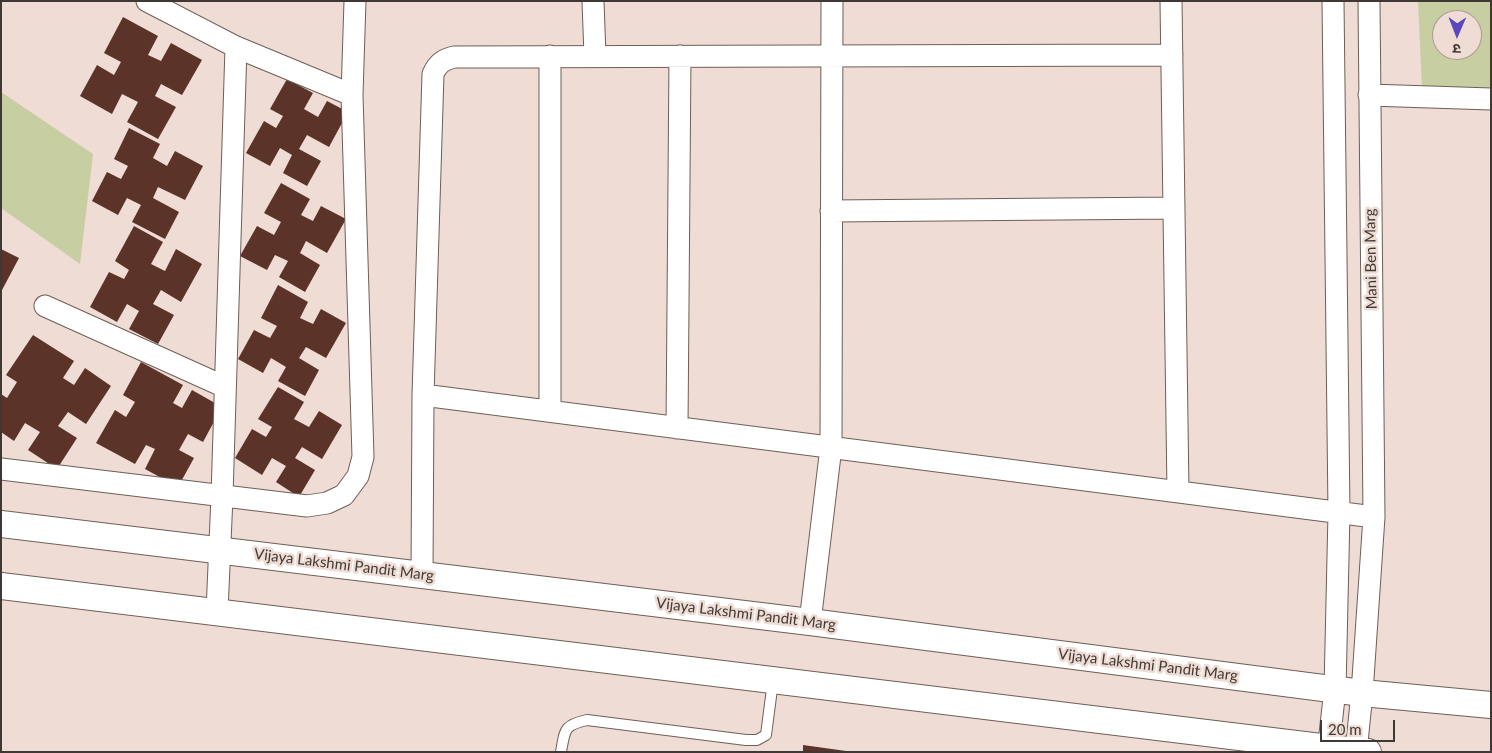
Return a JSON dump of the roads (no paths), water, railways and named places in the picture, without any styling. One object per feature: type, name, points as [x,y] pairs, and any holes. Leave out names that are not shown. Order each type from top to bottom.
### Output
[{"type":"street","points":[[147,1],[236,47],[352,95]]},
{"type":"street","points":[[1,469],[307,506],[327,503],[344,495],[358,476],[363,457],[352,95],[355,1]]},
{"type":"street","points":[[593,1],[594,56]]},
{"type":"street","points":[[810,622],[831,447],[832,1]]},
{"type":"street","points":[[1171,1],[1178,492]]},
{"type":"street","points":[[1328,750],[1335,689],[1339,513],[1333,1]]},
{"type":"street","name":"Mani Ben Marg","points":[[1360,751],[1374,517],[1369,1]]},
{"type":"street","points":[[217,612],[236,47]]},
{"type":"street","points":[[422,575],[423,395],[433,74],[436,65],[442,60],[454,56],[1172,55]]},
{"type":"street","points":[[550,56],[550,411]]},
{"type":"street","points":[[678,428],[680,56]]},
{"type":"street","points":[[1369,95],[1491,99]]},
{"type":"street","points":[[831,211],[1174,208]]},
{"type":"street","points":[[45,306],[226,387]]},
{"type":"street","points":[[423,395],[1374,517]]},
{"type":"street","name":"Vijaya Lakshmi Pandit Marg","points":[[1,524],[810,622],[1362,693],[1491,705]]},
{"type":"street","points":[[1,586],[1328,750],[1360,751]]},
{"type":"lane","points":[[561,752],[564,732],[572,723],[587,720],[757,740],[766,735],[773,680]]}]
